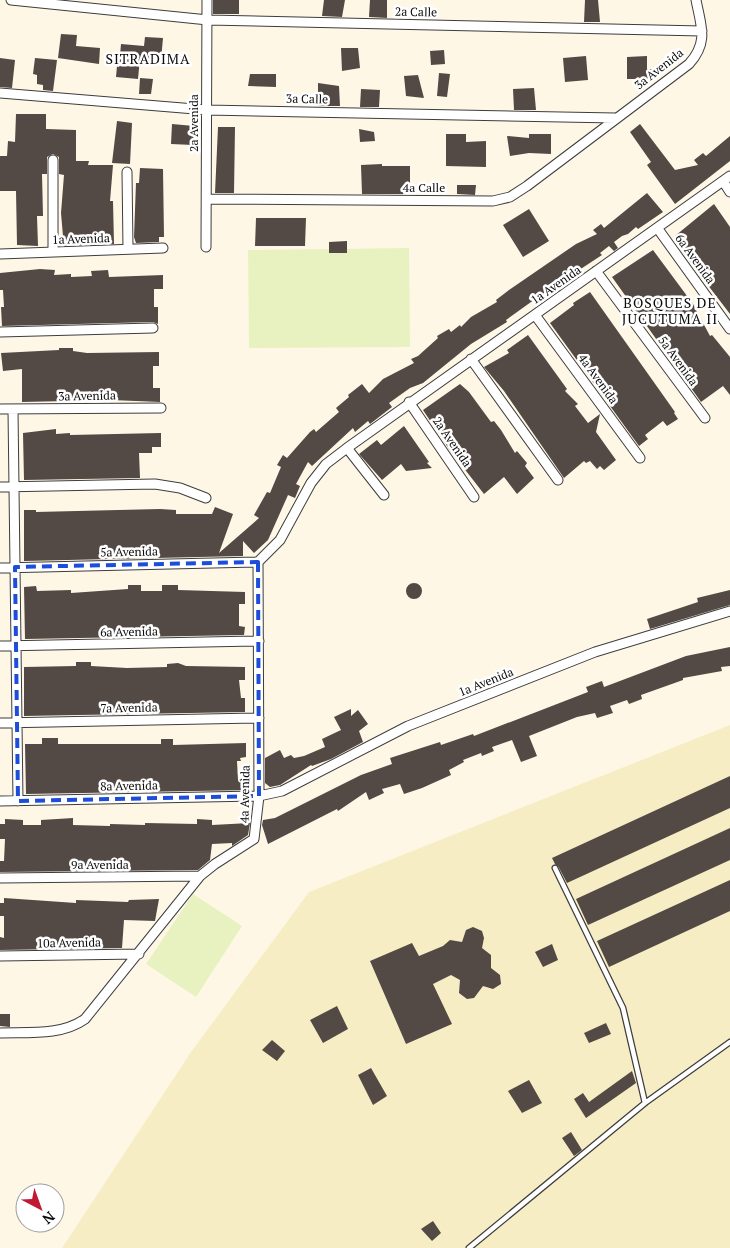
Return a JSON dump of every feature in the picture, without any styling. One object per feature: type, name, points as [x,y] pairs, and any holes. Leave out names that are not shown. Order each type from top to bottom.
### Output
[{"type":"street","name":"2a Calle","points":[[11,0],[208,20],[702,31]]},
{"type":"street","name":"2a Avenida","points":[[206,247],[207,0]]},
{"type":"street","name":"3a Avenida","points":[[615,118],[689,64],[701,48],[702,31],[696,0]]},
{"type":"street","name":"3a Calle","points":[[0,93],[207,110],[615,118]]},
{"type":"street","name":"4a Calle","points":[[207,199],[493,201],[510,197],[527,186],[615,118]]},
{"type":"street","points":[[53,160],[53,252]]},
{"type":"street","points":[[128,172],[128,249]]},
{"type":"street","points":[[726,178],[730,192]]},
{"type":"street","name":"1a Avenida","points":[[258,562],[280,540],[310,483],[326,464],[409,402],[658,229],[726,178]]},
{"type":"street","name":"6a Avenida","points":[[658,229],[730,329]]},
{"type":"street","name":"1a Avenida","points":[[0,254],[163,248]]},
{"type":"street","name":"5a Avenida","points":[[596,271],[705,418]]},
{"type":"street","name":"4a Avenida","points":[[535,315],[640,458]]},
{"type":"street","points":[[0,332],[153,328]]},
{"type":"street","points":[[471,359],[558,480]]},
{"type":"street","name":"2a Avenida","points":[[409,402],[474,497]]},
{"type":"street","name":"3a Avenida","points":[[0,409],[161,408]]},
{"type":"street","points":[[13,410],[18,801]]},
{"type":"street","points":[[347,448],[384,495]]},
{"type":"street","points":[[0,487],[155,484],[180,488],[206,498]]},
{"type":"street","name":"5a Avenida","points":[[0,568],[258,562]]},
{"type":"street","name":"4a Avenida","points":[[0,1033],[60,1030],[74,1027],[85,1019],[200,876],[254,839],[258,796],[258,562]]},
{"type":"street","name":"1a Avenida","points":[[258,796],[282,791],[408,726],[586,656],[730,611]]},
{"type":"street","name":"6a Avenida","points":[[0,646],[258,642]]},
{"type":"street","name":"7a Avenida","points":[[0,723],[259,718]]},
{"type":"street","name":"8a Avenida","points":[[0,801],[258,796]]},
{"type":"street","name":"9a Avenida","points":[[0,878],[200,876]]},
{"type":"street","name":"10a Avenida","points":[[0,956],[139,954]]},
{"type":"lane","points":[[556,868],[623,1008],[645,1103]]},
{"type":"lane","points":[[469,1248],[645,1103],[730,1042]]},
{"type":"highlighted area","points":[[258,562],[259,796],[18,801],[15,567]]},
{"type":"shaded area","points":[[730,725],[730,1248],[62,1248],[191,1052],[309,892]]},
{"type":"green space","points":[[409,248],[410,347],[249,348],[248,250]]},
{"type":"green space","points":[[193,894],[242,926],[196,997],[146,964]]},
{"type":"building","points":[[213,0],[239,0],[239,14],[213,14]]},
{"type":"building","points":[[324,0],[345,0],[342,17],[322,16]]},
{"type":"building","points":[[370,0],[387,0],[387,18],[369,17]]},
{"type":"building","points":[[585,0],[598,0],[600,22],[584,22]]},
{"type":"building","points":[[61,34],[77,35],[76,46],[100,48],[99,64],[58,58]]},
{"type":"building","points":[[145,37],[163,38],[161,60],[140,58],[138,79],[116,77],[121,44],[144,46]]},
{"type":"building","points":[[341,48],[358,48],[360,68],[342,71]]},
{"type":"building","points":[[444,50],[445,64],[431,65],[430,51]]},
{"type":"building","points":[[586,56],[588,80],[565,82],[563,58]]},
{"type":"building","points":[[647,56],[647,69],[655,69],[655,79],[627,79],[627,57]]},
{"type":"building","points":[[0,58],[15,60],[12,88],[0,87]]},
{"type":"building","points":[[35,58],[57,60],[53,91],[43,90],[43,85],[37,84],[37,75],[33,74]]},
{"type":"building","points":[[439,73],[450,74],[447,97],[437,96]]},
{"type":"building","points":[[250,74],[276,74],[276,87],[248,86]]},
{"type":"building","points":[[418,75],[424,98],[406,96],[404,76]]},
{"type":"building","points":[[140,78],[153,79],[151,94],[139,94]]},
{"type":"building","points":[[318,83],[339,86],[340,106],[318,106]]},
{"type":"building","points":[[534,88],[536,110],[514,110],[513,89]]},
{"type":"building","points":[[361,89],[380,90],[379,107],[360,107]]},
{"type":"building","points":[[16,114],[46,114],[46,129],[76,130],[76,161],[89,161],[88,165],[113,165],[110,201],[113,201],[114,244],[59,246],[59,236],[63,236],[61,213],[64,175],[59,174],[59,157],[53,154],[47,157],[47,174],[42,174],[43,216],[37,216],[38,246],[17,245],[16,191],[0,191],[0,156],[7,156],[8,141],[15,142]]},
{"type":"building","points":[[117,121],[132,123],[130,164],[112,163]]},
{"type":"building","points":[[172,124],[194,126],[193,145],[171,144]]},
{"type":"building","points":[[640,124],[675,170],[698,165],[694,160],[703,153],[706,156],[730,136],[730,161],[675,204],[647,165],[651,162],[630,132]]},
{"type":"building","points":[[218,127],[235,127],[234,193],[215,193]]},
{"type":"building","points":[[359,129],[374,132],[375,141],[360,142]]},
{"type":"building","points":[[446,134],[466,134],[466,142],[486,141],[486,167],[446,166]]},
{"type":"building","points":[[529,134],[551,134],[551,154],[529,153],[510,156],[507,136],[529,138]]},
{"type":"building","points":[[382,164],[382,166],[410,166],[410,185],[405,185],[405,194],[362,194],[361,165]]},
{"type":"building","points":[[140,168],[163,169],[164,237],[159,237],[159,242],[136,243],[134,237],[136,183],[139,183]]},
{"type":"building","points":[[457,185],[476,185],[475,195],[457,194]]},
{"type":"building","points":[[647,193],[663,212],[614,242],[618,248],[614,251],[609,246],[600,253],[602,255],[538,297],[506,320],[507,322],[471,344],[423,383],[410,388],[389,403],[392,407],[370,424],[368,421],[355,432],[353,428],[312,466],[308,462],[296,484],[300,486],[295,498],[288,495],[268,540],[254,553],[243,541],[243,556],[24,561],[24,510],[36,510],[36,512],[160,509],[176,510],[176,514],[212,514],[215,507],[233,514],[219,553],[259,518],[254,515],[267,492],[270,493],[281,467],[277,465],[283,455],[287,458],[310,432],[314,429],[316,432],[339,412],[336,408],[349,397],[348,395],[362,384],[369,393],[383,379],[414,363],[411,359],[418,356],[438,338],[437,336],[449,329],[451,332],[460,325],[461,327],[471,317],[497,302],[496,300],[509,290],[576,244],[597,234],[593,230],[601,224],[604,228]]},
{"type":"building","points":[[714,204],[730,227],[730,314],[681,250],[683,249],[675,236]]},
{"type":"building","points":[[529,209],[549,241],[523,257],[503,225]]},
{"type":"building","points":[[256,218],[306,218],[305,246],[255,246]]},
{"type":"building","points":[[347,241],[347,253],[329,253],[329,242]]},
{"type":"building","points":[[653,250],[693,304],[710,336],[712,335],[730,357],[730,395],[723,386],[701,402],[612,277]]},
{"type":"building","points":[[40,269],[55,270],[54,275],[71,274],[71,277],[92,276],[91,271],[108,270],[109,277],[163,275],[163,289],[154,289],[154,307],[158,307],[158,324],[153,322],[2,326],[1,307],[4,307],[3,290],[0,290],[0,273]]},
{"type":"building","points":[[590,292],[675,412],[678,419],[667,426],[663,421],[645,435],[648,439],[639,446],[550,323],[574,305],[573,303]]},
{"type":"building","points":[[528,335],[567,389],[565,391],[578,404],[575,406],[588,423],[600,414],[596,432],[616,460],[604,470],[600,466],[597,469],[590,461],[586,463],[584,461],[564,478],[504,391],[484,367],[509,353],[507,350]]},
{"type":"building","points":[[59,348],[73,348],[73,351],[87,353],[159,352],[159,366],[153,366],[153,388],[160,388],[160,402],[111,400],[22,402],[22,369],[3,371],[1,353],[59,350]]},
{"type":"building","points":[[460,384],[469,392],[491,422],[494,421],[515,453],[517,451],[527,463],[525,466],[534,478],[517,494],[504,477],[484,494],[449,449],[423,410]]},
{"type":"building","points":[[404,426],[432,468],[406,471],[401,464],[382,480],[359,454],[377,440],[381,445]]},
{"type":"building","points":[[56,429],[56,434],[70,433],[70,435],[161,433],[161,447],[152,447],[152,453],[139,453],[140,478],[24,480],[23,433]]},
{"type":"building","points":[[414,583],[420,585],[422,591],[420,597],[414,599],[408,597],[406,591],[408,585]]},
{"type":"building","points":[[128,585],[141,585],[141,591],[162,591],[162,585],[178,585],[178,590],[245,592],[245,604],[239,604],[239,626],[245,627],[244,635],[25,639],[24,587],[36,586],[37,591],[71,590],[71,593],[128,589]]},
{"type":"building","points":[[730,590],[730,605],[650,629],[647,619],[698,602],[697,598]]},
{"type":"building","points":[[730,647],[730,666],[721,667],[722,671],[683,678],[683,680],[641,695],[642,699],[629,704],[627,700],[610,706],[613,713],[597,718],[595,713],[577,717],[529,736],[537,756],[521,762],[512,740],[492,747],[494,751],[482,756],[481,753],[463,760],[464,762],[449,770],[451,775],[422,788],[404,794],[400,784],[382,789],[384,793],[369,800],[366,792],[338,811],[337,809],[268,844],[262,825],[263,820],[275,818],[361,775],[392,764],[390,758],[440,742],[441,745],[473,734],[474,736],[588,692],[586,687],[602,681],[604,687],[686,656]]},
{"type":"building","points":[[76,662],[91,662],[91,666],[127,668],[167,667],[167,664],[178,663],[186,666],[245,667],[245,680],[239,680],[241,698],[245,698],[245,712],[24,716],[24,667],[76,666]]},
{"type":"building","points":[[351,709],[351,716],[358,710],[368,724],[359,731],[363,742],[331,759],[311,765],[280,785],[270,787],[265,783],[265,758],[280,750],[284,758],[291,755],[294,758],[325,747],[322,739],[341,730],[334,717]]},
{"type":"building","points":[[42,738],[58,738],[58,744],[161,744],[161,739],[173,739],[173,745],[246,743],[246,757],[240,758],[241,761],[237,761],[238,780],[250,779],[251,790],[26,794],[25,744],[42,744]]},
{"type":"building","points":[[730,776],[730,808],[567,883],[552,858]]},
{"type":"building","points":[[73,818],[73,825],[197,824],[197,819],[212,820],[212,825],[250,823],[248,835],[232,846],[232,843],[212,844],[210,860],[198,870],[0,872],[0,861],[4,861],[5,839],[0,839],[0,824],[5,824],[5,819],[23,820],[23,825],[41,825],[41,820]]},
{"type":"building","points":[[730,828],[730,860],[588,925],[576,899]]},
{"type":"building","points":[[730,880],[730,911],[609,967],[597,941]]},
{"type":"building","points":[[4,898],[76,903],[76,900],[128,902],[129,900],[159,899],[155,921],[124,920],[122,948],[0,950],[0,937],[4,938],[4,916],[0,916],[0,903],[4,903]]},
{"type":"building","points":[[473,927],[482,931],[484,938],[482,948],[491,955],[491,968],[500,975],[501,984],[493,989],[483,986],[474,998],[467,999],[459,993],[460,980],[451,975],[433,984],[452,1024],[406,1044],[370,961],[412,943],[419,956],[443,946],[450,940],[462,942],[466,930]]},
{"type":"building","points":[[552,944],[558,960],[543,967],[535,952]]},
{"type":"building","points":[[337,1006],[348,1029],[323,1043],[310,1020]]},
{"type":"building","points":[[0,1014],[10,1014],[10,1027],[0,1026]]},
{"type":"building","points":[[606,1023],[611,1034],[589,1043],[584,1033]]},
{"type":"building","points":[[272,1040],[285,1051],[277,1061],[262,1050]]},
{"type":"building","points":[[371,1068],[387,1096],[373,1105],[358,1075]]},
{"type":"building","points":[[632,1071],[636,1083],[586,1118],[574,1099],[583,1093],[589,1102]]},
{"type":"building","points":[[529,1080],[542,1103],[522,1113],[508,1091]]},
{"type":"building","points":[[571,1132],[582,1150],[574,1156],[562,1138]]},
{"type":"building","points":[[433,1221],[441,1233],[432,1241],[421,1229]]},
{"type":"district","name":"SITRADIMA","points":[[148,59]]},
{"type":"district","name":"BOSQUES DE JUCUTUMA II","points":[[670,312]]}]
